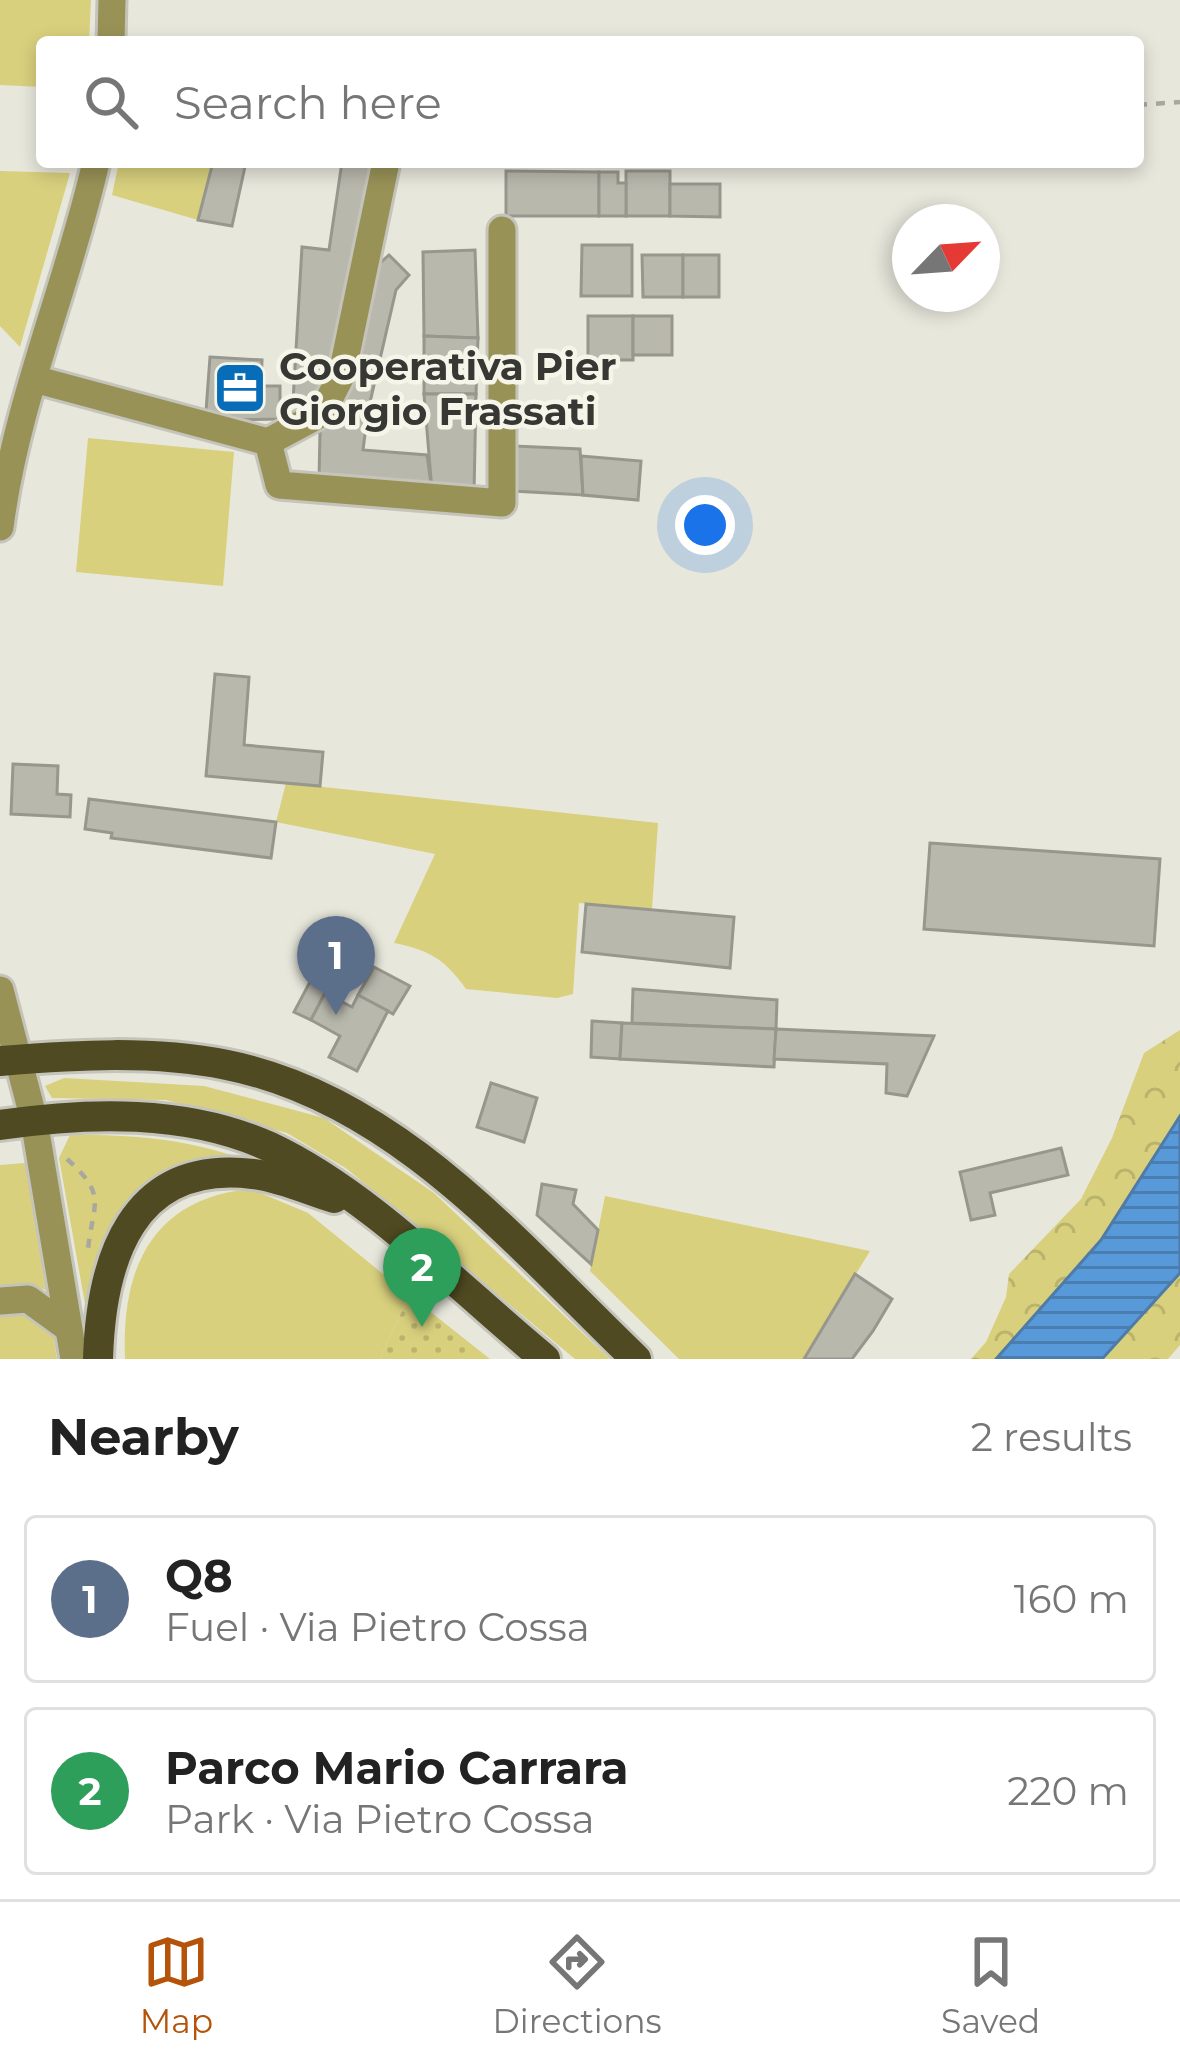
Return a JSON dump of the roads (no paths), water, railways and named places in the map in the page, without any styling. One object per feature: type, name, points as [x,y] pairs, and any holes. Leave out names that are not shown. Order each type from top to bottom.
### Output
[{"type":"main road","points":[[10,1060],[125,1054],[225,1065],[341,1107],[453,1184],[636,1359]]},
{"type":"main road","points":[[0,1125],[107,1115],[223,1132],[268,1146],[359,1205],[545,1359]]},
{"type":"main road","points":[[98,1359],[104,1277],[121,1236],[147,1204],[176,1186],[209,1174],[254,1174],[359,1205]]},
{"type":"street","points":[[111,36],[112,0]]},
{"type":"street","points":[[0,527],[14,437],[94,168]]},
{"type":"street","points":[[34,379],[268,442],[322,413],[342,374],[385,168]]},
{"type":"street","points":[[268,442],[279,485],[502,503],[502,230]]},
{"type":"street","points":[[0,990],[10,1060],[34,1120],[74,1359]]},
{"type":"street","points":[[0,1301],[28,1299],[46,1307],[68,1328]]},
{"type":"water","points":[[1180,1116],[1180,1273],[1102,1359],[996,1359],[1101,1240]]},
{"type":"place","name":"Cooperativa Pier Giorgio Frassati","points":[[240,388]]},
{"type":"place","name":"Q8","points":[[336,1015]]},
{"type":"place","name":"Parco Mario Carrara","points":[[422,1327]]}]
